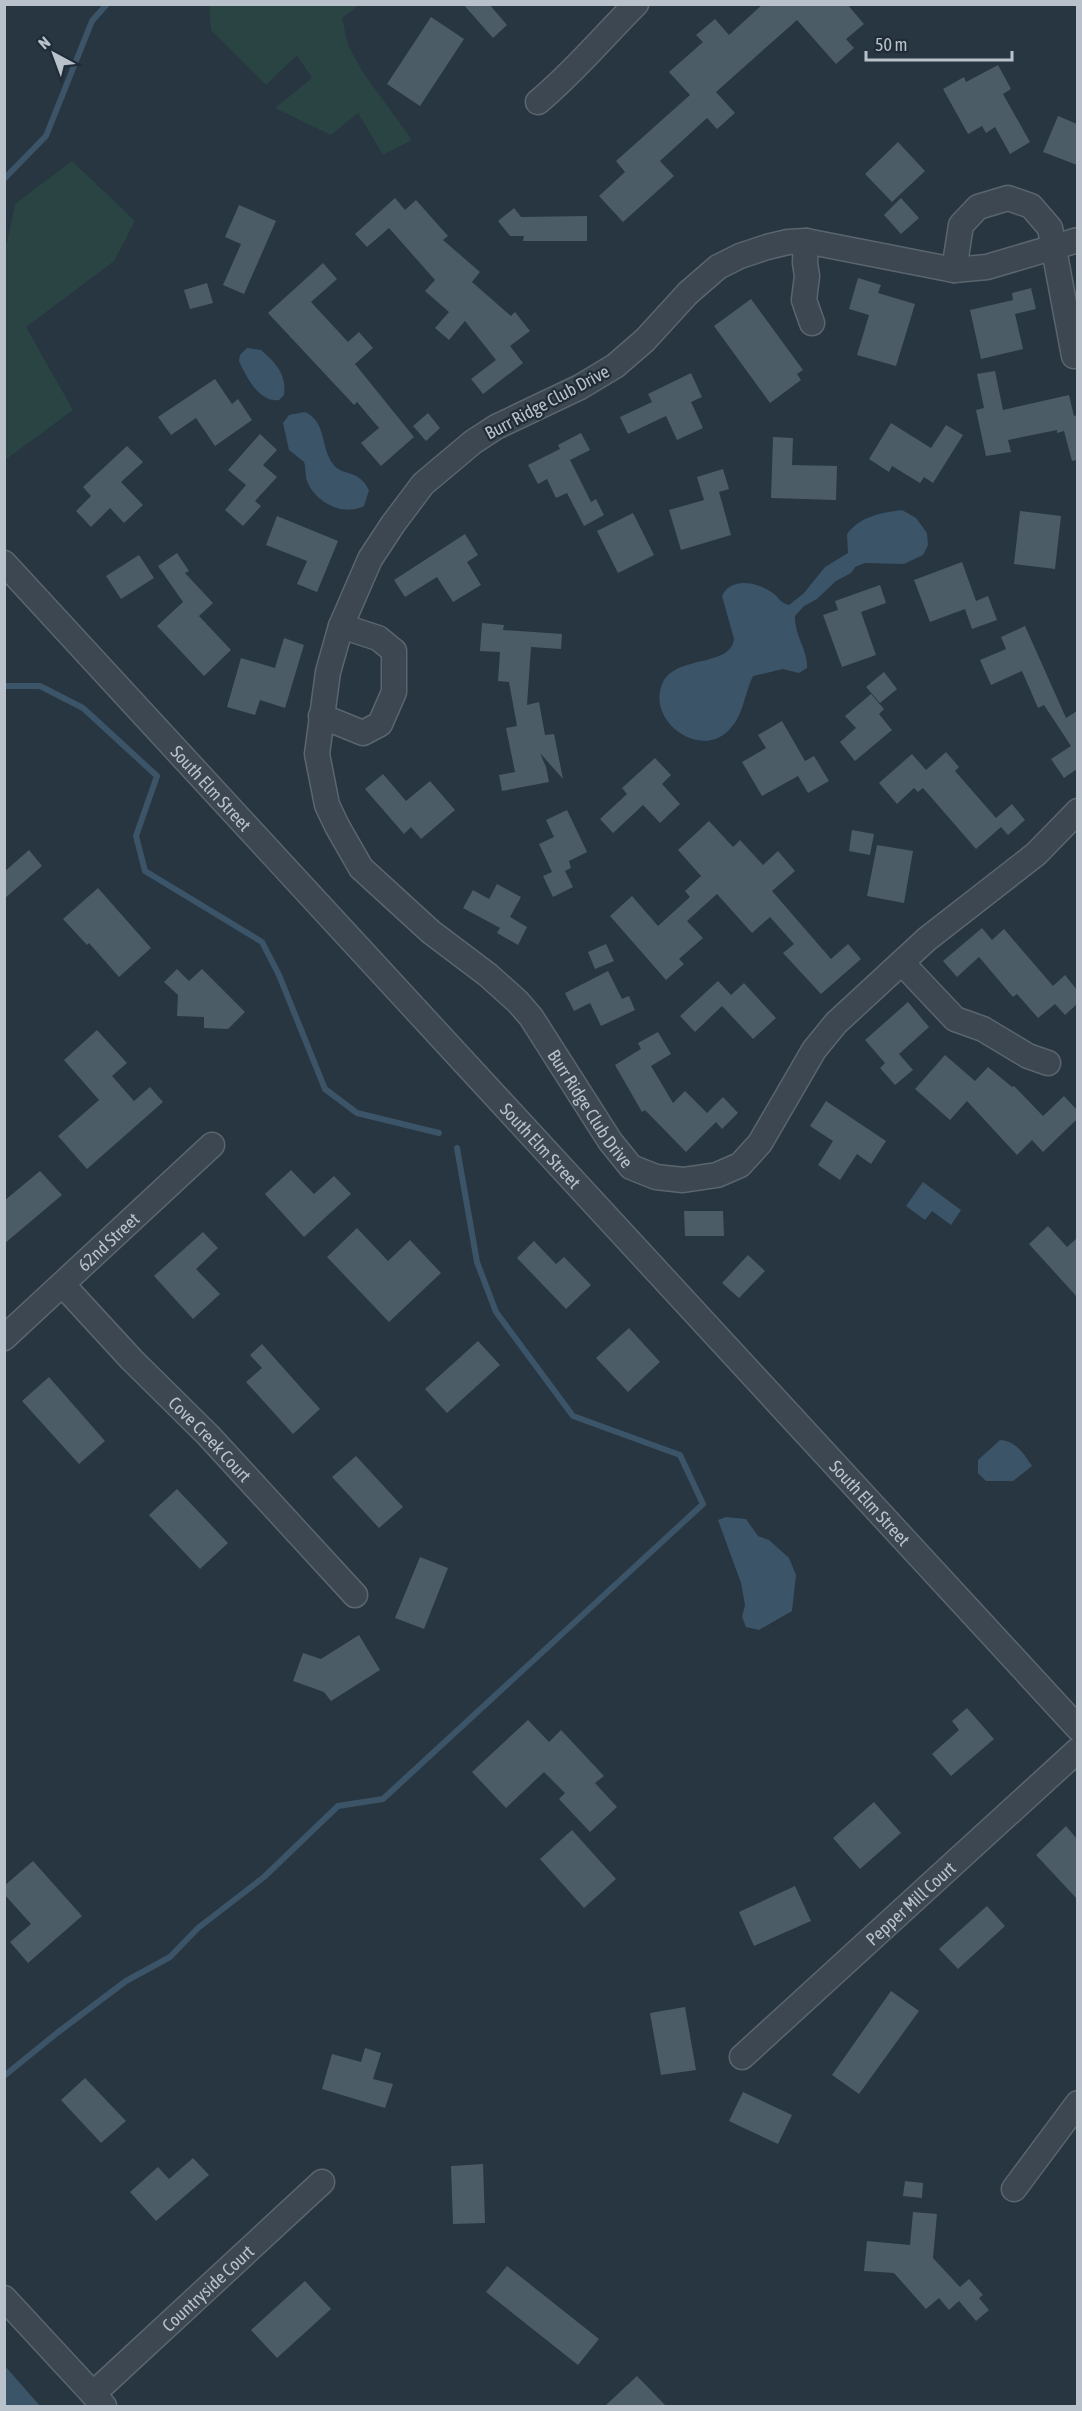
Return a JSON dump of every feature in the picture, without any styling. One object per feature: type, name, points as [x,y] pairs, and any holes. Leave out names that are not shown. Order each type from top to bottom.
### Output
[{"type":"street","points":[[538,102],[564,80],[636,4]]},
{"type":"street","points":[[954,270],[961,225],[978,207],[1008,198],[1031,206],[1050,228],[1074,356]]},
{"type":"street","name":"Burr Ridge Club Drive","points":[[1077,240],[987,267],[954,270],[806,241],[767,247],[717,267],[688,293],[645,340],[615,366],[580,387],[496,428],[473,442],[423,484],[370,559],[341,626],[328,672],[317,754],[327,805],[361,868],[438,938],[488,975],[518,1002],[549,1044],[610,1141],[631,1167],[656,1177],[683,1180],[717,1175],[740,1165],[760,1143],[809,1058],[836,1023],[903,964],[927,939],[1036,854],[1077,811]]},
{"type":"street","points":[[806,241],[807,276],[804,300],[812,323]]},
{"type":"street","name":"South Elm Street","points":[[4,563],[1077,1728]]},
{"type":"street","points":[[321,716],[363,733],[380,724],[394,692],[394,651],[378,638],[341,626]]},
{"type":"street","points":[[903,964],[955,1019],[982,1029],[1028,1056],[1048,1063]]},
{"type":"street","name":"62nd Street","points":[[4,1338],[212,1145]]},
{"type":"street","name":"Cove Creek Court","points":[[63,1285],[132,1360],[208,1435],[355,1595]]},
{"type":"street","name":"Pepper Mill Court","points":[[742,2057],[1077,1750]]},
{"type":"street","points":[[1014,2189],[1077,2103]]},
{"type":"street","name":"Countryside Court","points":[[99,2400],[322,2182]]},
{"type":"street","points":[[4,2298],[99,2400]]},
{"type":"green space","points":[[209,5],[359,5],[342,18],[348,45],[362,71],[412,140],[383,155],[358,113],[331,135],[275,108],[312,78],[297,55],[266,85],[211,30]]},
{"type":"green space","points":[[72,161],[135,221],[114,261],[26,327],[73,410],[5,460],[5,243],[7,243],[15,204]]},
{"type":"water","points":[[247,348],[261,350],[279,370],[284,381],[284,395],[279,400],[265,397],[249,381],[239,361],[240,355]]},
{"type":"water","points":[[305,412],[317,422],[333,464],[365,483],[369,490],[364,506],[347,510],[339,508],[323,501],[311,489],[306,479],[304,462],[289,450],[283,423],[289,415]]},
{"type":"water","points":[[902,510],[916,518],[927,533],[928,545],[923,555],[904,564],[865,563],[855,567],[851,573],[836,581],[817,599],[804,606],[795,616],[795,623],[807,661],[807,668],[799,673],[783,669],[753,676],[737,719],[728,731],[716,739],[703,741],[690,738],[668,721],[661,709],[659,696],[663,682],[680,668],[714,658],[731,648],[734,639],[722,596],[726,590],[738,583],[753,584],[768,590],[789,605],[804,593],[825,567],[848,553],[847,534],[852,528],[872,516]]},
{"type":"water","points":[[923,1182],[961,1210],[951,1225],[932,1211],[925,1220],[906,1206]]},
{"type":"water","points":[[1000,1440],[1015,1446],[1032,1466],[1013,1481],[986,1481],[978,1473],[978,1460]]},
{"type":"water","points":[[726,1517],[746,1519],[758,1536],[769,1540],[789,1558],[796,1575],[792,1611],[759,1630],[746,1627],[742,1617],[745,1605],[741,1583],[718,1520]]},
{"type":"water","points":[[5,2366],[40,2406],[5,2406]]},
{"type":"building","points":[[463,4],[489,4],[507,25],[493,38]]},
{"type":"building","points":[[763,4],[847,4],[864,24],[846,39],[854,48],[836,64],[797,20],[716,92],[735,113],[717,129],[707,118],[660,161],[674,176],[623,222],[599,196],[625,172],[616,161],[690,95],[669,72],[703,42],[696,35],[715,19],[729,35]]},
{"type":"building","points":[[431,17],[464,39],[420,106],[387,84]]},
{"type":"building","points":[[998,65],[1011,89],[1003,94],[1030,142],[1010,154],[995,127],[986,133],[982,126],[968,134],[943,89],[964,77],[966,82]]},
{"type":"building","points":[[1058,116],[1077,124],[1077,165],[1043,152]]},
{"type":"building","points":[[898,142],[925,171],[892,202],[865,174]]},
{"type":"building","points":[[395,198],[405,210],[416,200],[448,236],[443,240],[480,272],[472,282],[511,316],[515,312],[530,331],[510,346],[523,363],[483,394],[471,379],[496,360],[465,321],[449,340],[435,328],[449,312],[425,291],[435,280],[389,228],[367,247],[355,234]]},
{"type":"building","points":[[901,198],[919,218],[901,234],[884,215]]},
{"type":"building","points":[[239,205],[276,221],[244,294],[223,285],[241,244],[225,237]]},
{"type":"building","points":[[514,208],[521,217],[587,216],[587,241],[523,241],[524,236],[510,236],[498,221]]},
{"type":"building","points":[[323,263],[337,279],[311,302],[348,342],[359,332],[373,348],[355,364],[414,437],[381,466],[361,443],[379,428],[357,402],[354,405],[268,313]]},
{"type":"building","points":[[858,278],[881,285],[878,293],[915,304],[896,366],[857,355],[869,315],[849,309]]},
{"type":"building","points":[[207,283],[213,303],[190,309],[184,290]]},
{"type":"building","points":[[1031,288],[1036,309],[1015,314],[1023,349],[981,359],[970,310],[1013,300],[1012,293]]},
{"type":"building","points":[[751,299],[803,370],[797,374],[801,380],[770,403],[714,326]]},
{"type":"building","points":[[995,371],[1003,410],[1069,395],[1074,416],[1077,415],[1077,460],[1072,461],[1064,431],[1057,433],[1057,430],[1008,440],[1011,452],[986,456],[976,410],[984,408],[977,374]]},
{"type":"building","points":[[691,373],[702,397],[691,402],[703,428],[677,440],[666,416],[628,434],[620,417],[652,402],[648,394]]},
{"type":"building","points":[[215,379],[232,404],[238,399],[252,420],[215,446],[196,418],[171,435],[158,417]]},
{"type":"building","points":[[428,413],[440,428],[426,441],[413,426]]},
{"type":"building","points":[[891,423],[931,448],[946,425],[963,435],[933,483],[924,477],[920,483],[892,466],[889,472],[869,459]]},
{"type":"building","points":[[581,433],[590,450],[570,460],[591,502],[596,499],[604,515],[584,526],[567,493],[556,498],[547,479],[538,484],[528,465],[560,449],[558,445]]},
{"type":"building","points":[[260,434],[277,450],[263,465],[277,477],[255,501],[261,506],[243,526],[225,510],[246,485],[228,470]]},
{"type":"building","points":[[773,437],[793,438],[792,465],[837,466],[836,500],[771,498]]},
{"type":"building","points":[[127,446],[143,462],[121,482],[143,505],[124,523],[110,508],[91,527],[76,511],[91,496],[83,487]]},
{"type":"building","points":[[723,469],[729,489],[719,492],[731,535],[681,550],[669,510],[704,500],[697,477]]},
{"type":"building","points":[[1020,511],[1061,516],[1055,569],[1014,564]]},
{"type":"building","points":[[633,513],[654,555],[618,573],[597,531]]},
{"type":"building","points":[[277,516],[338,541],[317,592],[297,584],[307,561],[266,545]]},
{"type":"building","points":[[465,534],[478,555],[467,562],[481,585],[453,602],[437,577],[405,597],[394,580]]},
{"type":"building","points":[[177,553],[189,571],[185,573],[213,603],[199,616],[231,650],[204,676],[157,626],[183,602],[158,566]]},
{"type":"building","points":[[139,555],[154,578],[121,599],[106,576]]},
{"type":"building","points":[[962,562],[976,601],[988,596],[997,620],[972,629],[965,609],[930,622],[914,580]]},
{"type":"building","points":[[880,585],[886,603],[861,612],[876,655],[842,667],[823,615],[838,610],[835,601]]},
{"type":"building","points":[[482,623],[504,625],[503,630],[562,634],[561,649],[531,647],[527,705],[539,702],[545,735],[554,734],[563,779],[540,753],[549,782],[502,791],[499,775],[515,772],[506,728],[517,726],[509,682],[498,681],[500,652],[480,651]]},
{"type":"building","points":[[1025,626],[1066,718],[1077,711],[1077,769],[1064,778],[1051,759],[1071,746],[1044,705],[1038,708],[1022,671],[991,685],[980,660],[1006,649],[1001,637]]},
{"type":"building","points":[[284,638],[304,645],[285,708],[260,700],[255,715],[227,707],[241,658],[275,668]]},
{"type":"building","points":[[884,672],[897,689],[880,703],[866,687]]},
{"type":"building","points":[[871,694],[884,709],[879,714],[892,730],[855,761],[840,742],[856,728],[845,716]]},
{"type":"building","points":[[782,721],[805,761],[814,756],[829,781],[808,793],[798,776],[762,796],[742,762],[766,748],[758,735]]},
{"type":"building","points":[[946,752],[959,767],[955,771],[996,818],[1012,804],[1025,820],[1008,835],[1001,827],[976,849],[923,788],[918,792],[914,788],[897,804],[879,783],[912,754],[926,770]]},
{"type":"building","points":[[655,758],[671,775],[662,784],[680,804],[660,823],[643,805],[613,833],[600,819],[627,794],[622,788]]},
{"type":"building","points":[[383,774],[406,801],[430,781],[455,810],[421,839],[411,827],[404,834],[365,789]]},
{"type":"building","points":[[567,810],[587,852],[569,861],[571,868],[565,871],[573,887],[553,897],[543,876],[552,872],[539,844],[554,837],[546,820]]},
{"type":"building","points":[[709,821],[733,847],[740,840],[763,865],[778,851],[795,871],[772,891],[831,959],[848,944],[861,959],[821,994],[783,953],[794,944],[770,917],[752,933],[717,894],[687,921],[703,938],[679,959],[684,964],[666,980],[610,916],[632,896],[658,926],[690,897],[685,891],[701,876],[678,850]]},
{"type":"building","points":[[852,830],[874,834],[870,855],[849,851]]},
{"type":"building","points":[[877,845],[913,851],[904,903],[867,896]]},
{"type":"building","points":[[29,850],[42,866],[4,899],[4,872]]},
{"type":"building","points":[[497,884],[521,897],[510,917],[527,927],[518,945],[497,933],[500,928],[463,908],[473,890],[489,899]]},
{"type":"building","points":[[98,888],[151,948],[119,977],[89,943],[87,945],[63,919]]},
{"type":"building","points":[[982,928],[992,940],[1004,929],[1053,986],[1065,975],[1077,990],[1077,1004],[1065,1015],[1055,1004],[1038,1018],[1017,994],[1013,997],[979,957],[957,977],[943,961]]},
{"type":"building","points":[[606,944],[614,961],[595,969],[588,952]]},
{"type":"building","points":[[177,969],[189,981],[202,969],[245,1012],[228,1029],[204,1028],[204,1017],[177,1016],[178,995],[164,982]]},
{"type":"building","points":[[608,971],[622,999],[629,996],[635,1010],[601,1026],[590,1003],[574,1011],[565,993]]},
{"type":"building","points":[[718,981],[731,995],[744,983],[776,1018],[753,1039],[722,1006],[695,1032],[680,1016]]},
{"type":"building","points":[[908,1002],[929,1027],[899,1054],[913,1070],[895,1085],[880,1068],[885,1063],[865,1040]]},
{"type":"building","points":[[97,1030],[127,1063],[112,1076],[134,1101],[150,1087],[163,1102],[87,1169],[58,1136],[99,1100],[64,1060]]},
{"type":"building","points":[[658,1032],[671,1054],[651,1066],[673,1103],[685,1091],[707,1113],[723,1097],[738,1113],[722,1129],[716,1122],[686,1152],[645,1110],[642,1112],[615,1065],[641,1049],[638,1043]]},
{"type":"building","points":[[945,1055],[975,1081],[988,1067],[1012,1087],[1014,1086],[1043,1116],[1064,1096],[1077,1110],[1077,1119],[1043,1152],[1032,1140],[1017,1155],[967,1101],[950,1120],[915,1089]]},
{"type":"building","points":[[826,1101],[886,1141],[871,1164],[857,1154],[840,1180],[818,1165],[833,1141],[810,1126]]},
{"type":"building","points":[[291,1170],[314,1194],[334,1176],[351,1194],[304,1237],[265,1194]]},
{"type":"building","points":[[40,1171],[62,1195],[4,1244],[4,1201]]},
{"type":"building","points":[[684,1211],[723,1211],[724,1236],[685,1236]]},
{"type":"building","points":[[1048,1226],[1067,1247],[1077,1238],[1077,1297],[1029,1244]]},
{"type":"building","points":[[357,1228],[388,1261],[410,1240],[441,1273],[389,1322],[327,1257]]},
{"type":"building","points":[[203,1232],[218,1248],[196,1269],[220,1294],[193,1319],[154,1276]]},
{"type":"building","points":[[534,1241],[556,1264],[564,1257],[591,1285],[566,1309],[517,1258]]},
{"type":"building","points":[[748,1255],[765,1271],[739,1298],[722,1283]]},
{"type":"building","points":[[629,1328],[660,1362],[628,1392],[596,1358]]},
{"type":"building","points":[[478,1341],[500,1365],[447,1413],[425,1389]]},
{"type":"building","points":[[262,1344],[320,1409],[293,1434],[246,1382],[262,1368],[250,1355]]},
{"type":"building","points":[[49,1377],[105,1441],[79,1464],[22,1401]]},
{"type":"building","points":[[356,1456],[403,1507],[379,1528],[332,1477]]},
{"type":"building","points":[[177,1489],[228,1543],[200,1569],[149,1515]]},
{"type":"building","points":[[420,1557],[448,1568],[424,1629],[395,1618]]},
{"type":"building","points":[[359,1635],[380,1670],[331,1701],[324,1692],[293,1681],[303,1653],[321,1659]]},
{"type":"building","points":[[967,1708],[994,1739],[951,1776],[932,1754],[959,1730],[952,1721]]},
{"type":"building","points":[[528,1720],[549,1742],[561,1730],[604,1776],[595,1783],[617,1807],[590,1832],[559,1799],[565,1793],[544,1772],[506,1808],[472,1772]]},
{"type":"building","points":[[874,1802],[901,1833],[860,1869],[833,1838]]},
{"type":"building","points":[[1066,1826],[1077,1839],[1077,1899],[1036,1855]]},
{"type":"building","points":[[572,1830],[616,1879],[584,1908],[540,1859]]},
{"type":"building","points":[[33,1861],[82,1916],[28,1963],[10,1942],[31,1924],[4,1894],[4,1886]]},
{"type":"building","points":[[795,1886],[811,1921],[754,1946],[739,1912]]},
{"type":"building","points":[[987,1906],[1005,1926],[958,1969],[939,1949]]},
{"type":"building","points":[[891,1991],[919,2011],[859,2094],[832,2075]]},
{"type":"building","points":[[685,2007],[696,2070],[661,2075],[650,2013]]},
{"type":"building","points":[[365,2048],[381,2053],[373,2079],[393,2084],[385,2108],[322,2089],[332,2054],[361,2062]]},
{"type":"building","points":[[85,2078],[126,2121],[101,2143],[61,2100]]},
{"type":"building","points":[[743,2092],[792,2115],[778,2144],[729,2121]]},
{"type":"building","points":[[193,2158],[209,2175],[156,2221],[130,2192],[158,2167],[169,2179]]},
{"type":"building","points":[[483,2164],[485,2223],[453,2224],[451,2166]]},
{"type":"building","points":[[905,2181],[923,2183],[922,2198],[903,2196]]},
{"type":"building","points":[[913,2212],[937,2214],[933,2258],[960,2287],[969,2279],[983,2295],[979,2298],[989,2310],[976,2321],[959,2301],[949,2310],[939,2298],[926,2309],[894,2273],[864,2271],[867,2241],[910,2245]]},
{"type":"building","points":[[507,2266],[599,2339],[578,2365],[486,2292]]},
{"type":"building","points":[[305,2281],[331,2309],[277,2358],[251,2330]]},
{"type":"building","points":[[637,2376],[666,2406],[605,2406]]},
{"type":"waterway","points":[[4,179],[46,136],[92,21],[107,4]]},
{"type":"waterway","points":[[4,686],[40,686],[83,708],[157,776],[136,836],[145,871],[262,942],[279,975],[325,1089],[357,1113],[439,1133]]},
{"type":"waterway","points":[[4,2076],[126,1981],[170,1957],[198,1928],[264,1877],[338,1806],[383,1799],[703,1504],[680,1455],[573,1416],[496,1312],[477,1262],[457,1148]]}]
